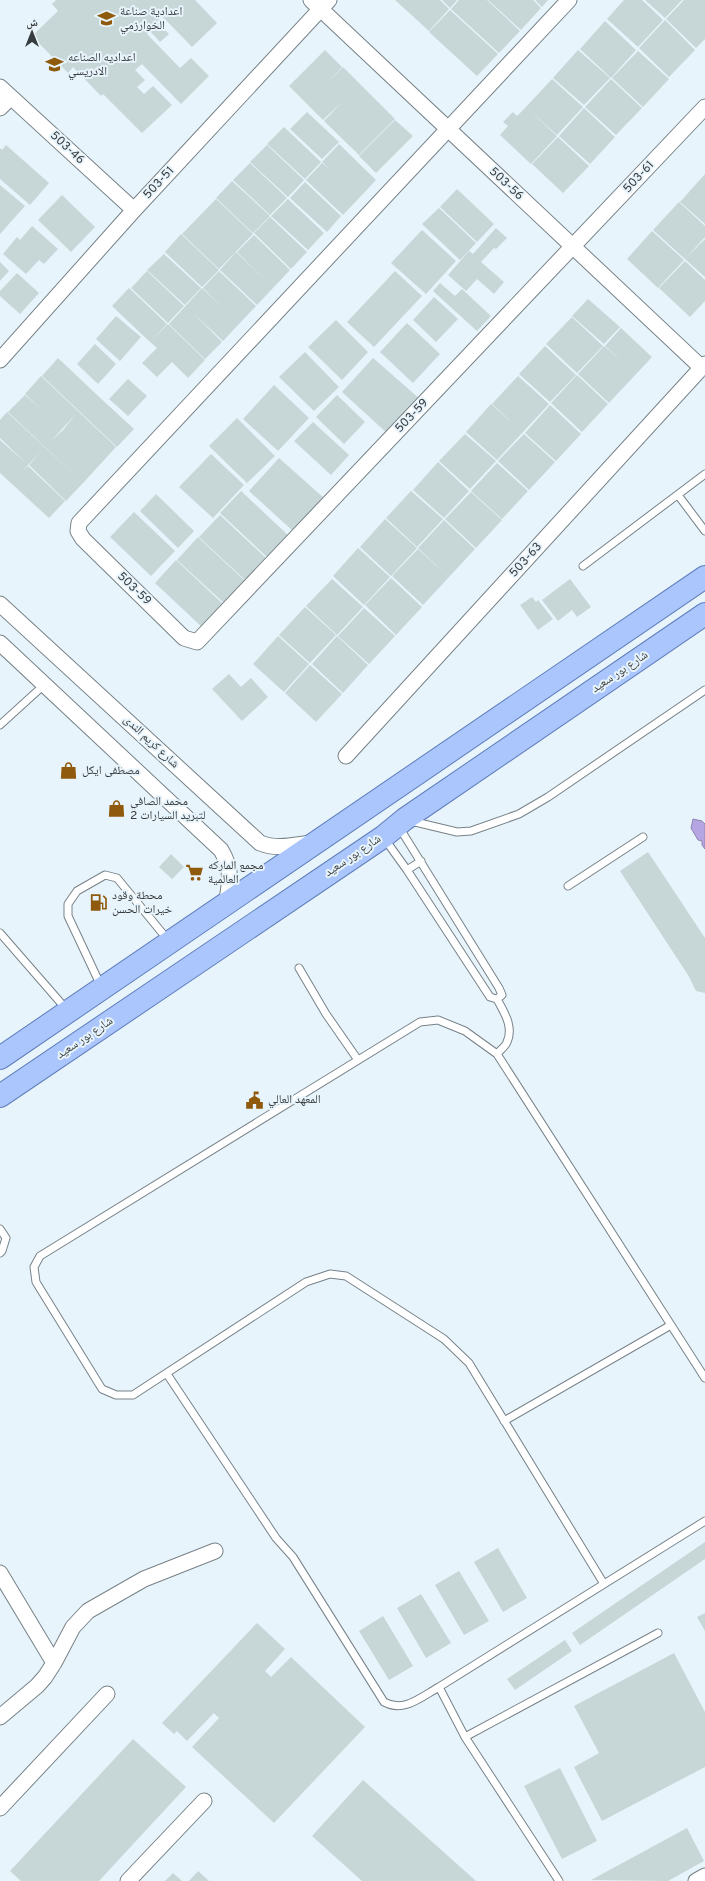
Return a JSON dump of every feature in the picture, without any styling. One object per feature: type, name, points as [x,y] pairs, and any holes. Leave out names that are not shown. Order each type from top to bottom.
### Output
[{"type":"main road","points":[[0,1058],[705,577]]},
{"type":"main road","name":"شارع بور سعيد","points":[[0,1096],[705,614]]},
{"type":"street","points":[[449,130],[569,0]]},
{"type":"street","name":"503-56","points":[[320,3],[449,130],[573,247],[703,366]]},
{"type":"street","name":"503-51","points":[[0,360],[320,3]]},
{"type":"street","name":"503-46","points":[[0,86],[134,210]]},
{"type":"street","points":[[0,108],[11,97]]},
{"type":"street","name":"503-61","points":[[573,247],[705,107]]},
{"type":"street","name":"503-59","points":[[449,130],[79,523],[78,531],[82,539],[184,638],[197,642],[573,247]]},
{"type":"street","name":"503-63","points":[[346,756],[703,366]]},
{"type":"street","name":"شارع كريم الندى","points":[[0,604],[260,843],[270,847],[278,847],[315,843]]},
{"type":"street","points":[[0,642],[221,850],[227,861],[230,873],[230,885],[226,904]]},
{"type":"street","points":[[0,1716],[37,1686],[54,1663],[73,1627],[88,1611],[144,1579],[216,1551]]},
{"type":"street","points":[[0,1573],[54,1663]]},
{"type":"street","points":[[0,1808],[107,1694]]},
{"type":"street","points":[[128,1881],[204,1801]]},
{"type":"street","points":[[696,1881],[705,1876]]},
{"type":"lane","points":[[583,566],[705,474]]},
{"type":"lane","points":[[678,494],[705,531]]},
{"type":"lane","points":[[0,725],[44,685]]},
{"type":"lane","points":[[395,827],[457,832],[471,831],[519,814],[548,797],[705,690]]},
{"type":"lane","points":[[395,827],[421,861],[500,988],[502,995],[497,999]]},
{"type":"lane","points":[[395,827],[407,870],[490,997],[497,999],[506,1015],[510,1028],[507,1042],[497,1054]]},
{"type":"lane","points":[[568,886],[643,837]]},
{"type":"lane","points":[[407,870],[421,861]]},
{"type":"lane","points":[[102,988],[68,916],[68,904],[77,891],[105,875],[117,878],[170,943]]},
{"type":"lane","points":[[0,933],[68,1011]]},
{"type":"lane","points":[[299,968],[326,1014],[358,1060]]},
{"type":"lane","points":[[604,1584],[469,1363],[444,1339],[346,1276],[330,1274],[306,1282],[133,1395],[116,1395],[102,1388],[36,1282],[34,1267],[40,1256],[420,1022],[438,1020],[465,1031],[497,1054],[705,1378]]},
{"type":"lane","points":[[0,1229],[6,1238],[0,1253]]},
{"type":"lane","points":[[504,1421],[671,1325]]},
{"type":"lane","points":[[167,1374],[276,1538],[293,1557],[384,1702],[392,1706],[403,1707],[439,1687],[705,1521]]},
{"type":"lane","points":[[465,1737],[658,1633]]},
{"type":"lane","points":[[439,1687],[465,1737],[559,1881]]},
{"type":"shaded area","points":[[693,819],[702,821],[705,824],[705,849],[702,845],[702,841],[698,840],[691,828]]},
{"type":"building","points":[[56,0],[195,0],[217,23],[192,47],[162,16],[157,22],[169,34],[160,42],[150,31],[147,34],[180,68],[191,58],[209,76],[181,104],[142,64],[135,70],[145,80],[137,87],[144,94],[153,86],[172,105],[142,133],[103,94],[101,96],[73,67],[68,73],[32,36],[58,11],[52,4]]},
{"type":"building","points":[[395,0],[440,0],[449,9],[429,31]]},
{"type":"building","points":[[442,0],[457,0],[450,8]]},
{"type":"building","points":[[459,0],[487,0],[520,31],[499,53],[451,9]]},
{"type":"building","points":[[488,0],[533,0],[541,8],[521,30]]},
{"type":"building","points":[[535,0],[548,0],[542,7]]},
{"type":"building","points":[[624,0],[642,0],[663,20],[638,47],[607,19]]},
{"type":"building","points":[[645,0],[682,0],[665,18]]},
{"type":"building","points":[[684,0],[705,0],[705,39],[696,48],[666,19]]},
{"type":"building","points":[[450,10],[498,54],[477,76],[429,32]]},
{"type":"building","points":[[665,20],[695,50],[669,77],[639,48]]},
{"type":"building","points":[[605,21],[636,50],[611,78],[580,49]]},
{"type":"building","points":[[325,50],[342,67],[330,80],[343,67],[395,119],[359,155],[324,121],[342,102],[323,120],[289,86]]},
{"type":"building","points":[[578,50],[610,78],[584,105],[553,78]]},
{"type":"building","points":[[638,51],[669,79],[643,107],[612,78]]},
{"type":"building","points":[[552,79],[583,107],[557,135],[526,107]]},
{"type":"building","points":[[611,79],[642,108],[616,135],[585,107]]},
{"type":"building","points":[[526,107],[557,136],[531,164],[500,135],[508,126],[503,122],[513,112],[517,116]]},
{"type":"building","points":[[584,108],[615,137],[590,164],[559,136]]},
{"type":"building","points":[[307,112],[339,142],[322,159],[290,129]]},
{"type":"building","points":[[395,120],[413,136],[376,173],[359,156]]},
{"type":"building","points":[[284,127],[321,162],[305,179],[267,144]]},
{"type":"building","points":[[558,137],[589,166],[563,193],[532,164]]},
{"type":"building","points":[[339,144],[376,180],[343,215],[306,180],[322,163],[331,170],[322,162]]},
{"type":"building","points":[[6,145],[49,183],[30,205],[0,179],[0,148],[2,150]]},
{"type":"building","points":[[267,145],[304,180],[288,197],[250,162]]},
{"type":"building","points":[[250,163],[287,198],[270,215],[233,180]]},
{"type":"building","points":[[705,174],[705,224],[680,202]]},
{"type":"building","points":[[232,181],[270,216],[253,233],[216,198]]},
{"type":"building","points":[[305,182],[341,216],[327,232],[290,198]]},
{"type":"building","points":[[0,185],[25,206],[0,234]]},
{"type":"building","points":[[457,189],[494,224],[477,242],[440,207]]},
{"type":"building","points":[[62,195],[95,227],[71,252],[38,220]]},
{"type":"building","points":[[216,199],[253,234],[219,269],[182,234]]},
{"type":"building","points":[[288,199],[324,233],[308,250],[271,216]]},
{"type":"building","points":[[679,202],[705,226],[705,237],[685,259],[653,230]]},
{"type":"building","points":[[439,208],[476,243],[460,260],[422,224]]},
{"type":"building","points":[[270,217],[307,252],[291,269],[254,233]]},
{"type":"building","points":[[32,226],[58,249],[44,264],[39,260],[26,274],[3,254],[17,237],[20,240]]},
{"type":"building","points":[[496,228],[507,238],[496,249],[494,248],[481,262],[504,282],[494,294],[477,279],[466,291],[448,275],[469,251],[473,254]]},
{"type":"building","points":[[422,230],[456,261],[426,294],[391,263]]},
{"type":"building","points":[[652,231],[684,260],[658,288],[627,259]]},
{"type":"building","points":[[181,234],[219,270],[202,287],[165,252]]},
{"type":"building","points":[[254,235],[290,270],[257,305],[220,270],[236,252],[266,281],[237,252]]},
{"type":"building","points":[[705,239],[705,277],[685,259]]},
{"type":"building","points":[[164,254],[201,288],[185,305],[147,270]]},
{"type":"building","points":[[685,261],[705,280],[705,301],[690,317],[659,288]]},
{"type":"building","points":[[0,262],[9,271],[0,281]]},
{"type":"building","points":[[147,271],[184,306],[168,323],[131,288]]},
{"type":"building","points":[[219,271],[256,306],[223,341],[193,313],[222,342],[205,359],[169,324],[202,288],[223,308],[203,288]]},
{"type":"building","points":[[395,271],[422,296],[374,347],[347,322]]},
{"type":"building","points":[[17,273],[39,293],[20,314],[0,296],[0,291]]},
{"type":"building","points":[[440,283],[455,296],[462,289],[491,316],[477,331],[433,291]]},
{"type":"building","points":[[129,288],[167,324],[150,342],[112,306]]},
{"type":"building","points":[[434,297],[458,319],[436,342],[413,320]]},
{"type":"building","points":[[588,299],[620,327],[604,344],[572,316]]},
{"type":"building","points":[[116,316],[141,337],[120,361],[96,339]]},
{"type":"building","points":[[572,317],[603,346],[577,373],[546,344]]},
{"type":"building","points":[[336,320],[368,352],[342,380],[308,347]]},
{"type":"building","points":[[407,323],[440,354],[413,383],[380,352]]},
{"type":"building","points":[[168,324],[205,360],[188,378],[172,362],[157,377],[142,363],[157,348],[150,342]]},
{"type":"building","points":[[621,328],[652,357],[609,403],[578,374],[604,346],[623,362],[605,346]]},
{"type":"building","points":[[95,344],[116,364],[98,384],[77,364]]},
{"type":"building","points":[[545,346],[576,375],[550,402],[519,374]]},
{"type":"building","points":[[305,352],[339,387],[314,411],[279,377]]},
{"type":"building","points":[[58,358],[134,429],[117,447],[42,376]]},
{"type":"building","points":[[373,358],[420,399],[388,434],[342,392]]},
{"type":"building","points":[[577,375],[608,404],[582,432],[551,403]]},
{"type":"building","points":[[41,376],[116,447],[83,483],[8,412],[25,395],[42,410],[25,394]],"holes":[[[75,415],[63,430],[52,440]]]},
{"type":"building","points":[[518,376],[549,404],[497,460],[466,432],[491,404],[518,428],[492,404]]},
{"type":"building","points":[[128,379],[147,396],[128,416],[109,399]]},
{"type":"building","points":[[274,385],[309,418],[278,451],[243,419]]},
{"type":"building","points":[[337,395],[365,422],[344,444],[316,417]]},
{"type":"building","points":[[550,405],[581,434],[556,461],[525,433]]},
{"type":"building","points":[[7,412],[83,483],[66,501],[29,465],[41,451],[28,465],[0,438],[0,420]]},
{"type":"building","points":[[237,418],[275,456],[247,483],[209,446]]},
{"type":"building","points":[[313,422],[349,455],[331,475],[294,441]]},
{"type":"building","points":[[465,434],[496,461],[470,489],[439,461]]},
{"type":"building","points":[[524,434],[555,462],[529,490],[498,461]]},
{"type":"building","points":[[0,440],[28,465],[22,472],[28,466],[65,501],[49,518],[0,473]]},
{"type":"building","points":[[211,454],[244,485],[213,518],[179,487]]},
{"type":"building","points":[[279,458],[325,499],[294,532],[249,491]]},
{"type":"building","points":[[438,462],[469,491],[444,518],[413,490]]},
{"type":"building","points":[[497,463],[528,491],[502,519],[471,491]]},
{"type":"building","points":[[241,491],[289,536],[268,558],[220,513]]},
{"type":"building","points":[[411,491],[443,519],[417,547],[386,518]]},
{"type":"building","points":[[471,492],[502,520],[476,548],[445,519]]},
{"type":"building","points":[[156,494],[194,531],[178,548],[140,511]]},
{"type":"building","points":[[134,512],[175,551],[151,576],[110,537]]},
{"type":"building","points":[[220,515],[267,559],[246,581],[199,537]]},
{"type":"building","points":[[385,519],[417,548],[391,576],[360,547]]},
{"type":"building","points":[[444,520],[475,549],[449,577],[418,548]]},
{"type":"building","points":[[198,537],[246,582],[225,604],[177,560]]},
{"type":"building","points":[[358,548],[390,577],[364,605],[333,576]]},
{"type":"building","points":[[418,549],[449,577],[423,605],[392,576]]},
{"type":"building","points":[[176,560],[224,605],[203,628],[155,583]]},
{"type":"building","points":[[391,578],[422,607],[396,635],[365,605]]},
{"type":"building","points":[[332,579],[363,607],[337,635],[306,606]]},
{"type":"building","points":[[570,579],[591,607],[577,617],[572,610],[558,621],[542,600]]},
{"type":"building","points":[[532,597],[536,602],[538,600],[553,619],[538,630],[520,605]]},
{"type":"building","points":[[305,607],[336,635],[310,663],[279,635]]},
{"type":"building","points":[[364,608],[395,636],[369,664],[338,636]]},
{"type":"building","points":[[278,636],[309,664],[284,692],[253,664]]},
{"type":"building","points":[[337,636],[368,665],[343,693],[312,664]]},
{"type":"building","points":[[310,665],[342,694],[316,722],[285,693]]},
{"type":"building","points":[[229,674],[241,687],[251,678],[268,697],[242,721],[212,689]]},
{"type":"building","points":[[648,852],[705,938],[705,993],[696,991],[688,975],[620,871]]},
{"type":"building","points":[[171,854],[184,867],[172,879],[159,867]]},
{"type":"building","points":[[705,1542],[705,1559],[580,1645],[572,1633]]},
{"type":"building","points":[[498,1548],[527,1598],[503,1612],[474,1562]]},
{"type":"building","points":[[459,1571],[489,1621],[464,1635],[435,1585]]},
{"type":"building","points":[[421,1594],[451,1643],[426,1658],[397,1608]]},
{"type":"building","points":[[705,1613],[705,1631],[697,1617]]},
{"type":"building","points":[[383,1616],[413,1666],[389,1680],[359,1631]]},
{"type":"building","points":[[257,1623],[285,1649],[265,1671],[271,1677],[291,1657],[365,1727],[274,1823],[192,1747],[219,1718],[214,1713],[187,1741],[177,1731],[174,1734],[162,1723]]},
{"type":"building","points":[[565,1640],[572,1651],[515,1690],[507,1679]]},
{"type":"building","points":[[674,1653],[705,1712],[705,1767],[602,1821],[574,1767],[599,1753],[574,1706]]},
{"type":"building","points":[[133,1739],[186,1787],[99,1881],[21,1881],[10,1871]]},
{"type":"building","points":[[560,1768],[597,1841],[562,1859],[524,1786]]},
{"type":"building","points":[[363,1780],[476,1881],[362,1881],[312,1836]]},
{"type":"building","points":[[687,1828],[704,1861],[668,1881],[591,1880]]},
{"type":"building","points":[[198,1871],[209,1881],[189,1881]]},
{"type":"building","points":[[173,1873],[182,1881],[165,1881]]},
{"type":"place","name":"اعدادية صناعة الخوارزمي","points":[[107,19]]},
{"type":"place","name":"اعداديه الصناعه الادريسي","points":[[55,65]]},
{"type":"place","name":"مصطفى ايكل","points":[[69,771]]},
{"type":"place","name":"محمد الصافي لتبريد السيارات 2","points":[[117,809]]},
{"type":"place","name":"مجمع الماركه العالمية","points":[[195,873]]},
{"type":"place","name":"محطة وقود خيرات الحسن","points":[[99,903]]},
{"type":"place","name":"المعهد العالي","points":[[255,1100]]}]
